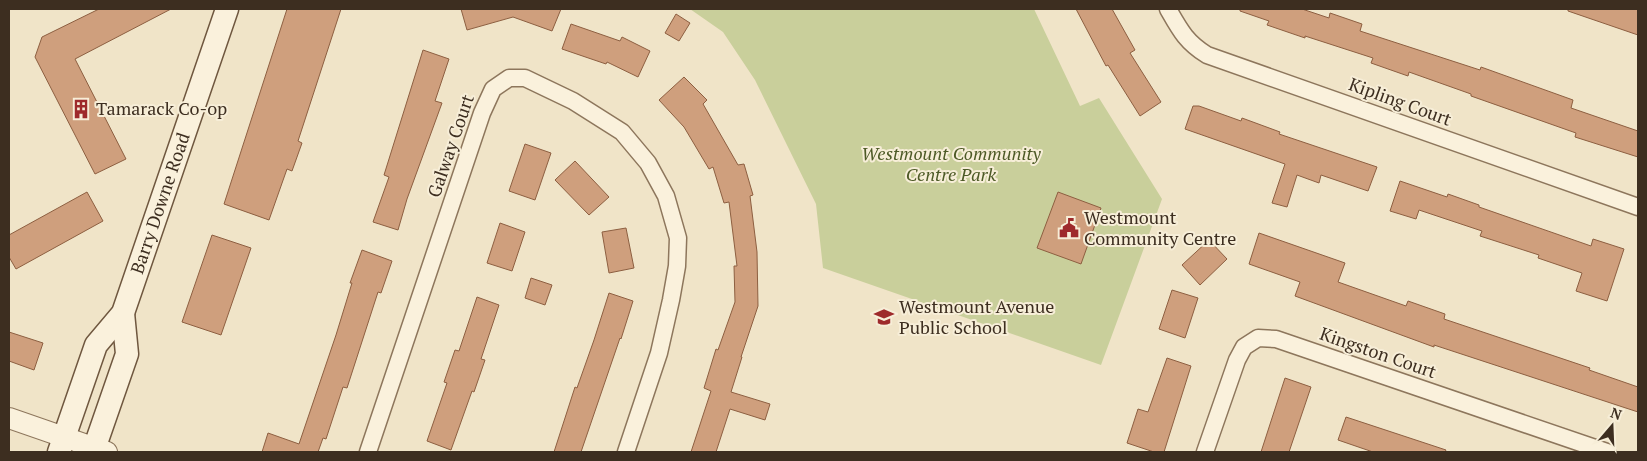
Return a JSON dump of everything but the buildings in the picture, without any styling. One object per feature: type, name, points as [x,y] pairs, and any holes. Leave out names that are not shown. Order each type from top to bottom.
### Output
[{"type":"main road","name":"Barry Downe Road","points":[[61,445],[96,345],[123,313],[227,9]]},
{"type":"main road","name":"Barry Downe Road","points":[[98,451],[127,354],[123,313]]},
{"type":"street","name":"Kipling Court","points":[[1168,9],[1186,39],[1194,47],[1207,54],[1638,207]]},
{"type":"street","name":"Galway Court","points":[[368,452],[482,113],[492,89],[509,78],[526,78],[572,101],[622,132],[648,163],[666,196],[678,238],[671,300],[659,353],[626,452]]},
{"type":"street","name":"Kingston Court","points":[[1205,452],[1237,360],[1244,347],[1258,338],[1276,339],[1607,452]]},
{"type":"street","points":[[9,418],[61,445],[98,451]]},
{"type":"green space","name":"Westmount Community Centre Park","points":[[690,9],[1034,9],[1080,106],[1099,98],[1162,199],[1101,365],[823,268],[816,204],[755,80],[723,32]]},
{"type":"place","name":"Tamarack Co-op","points":[[81,109]]},
{"type":"place","name":"Westmount Community Centre","points":[[1069,228]]},
{"type":"place","name":"Westmount Avenue Public School","points":[[884,317]]}]
